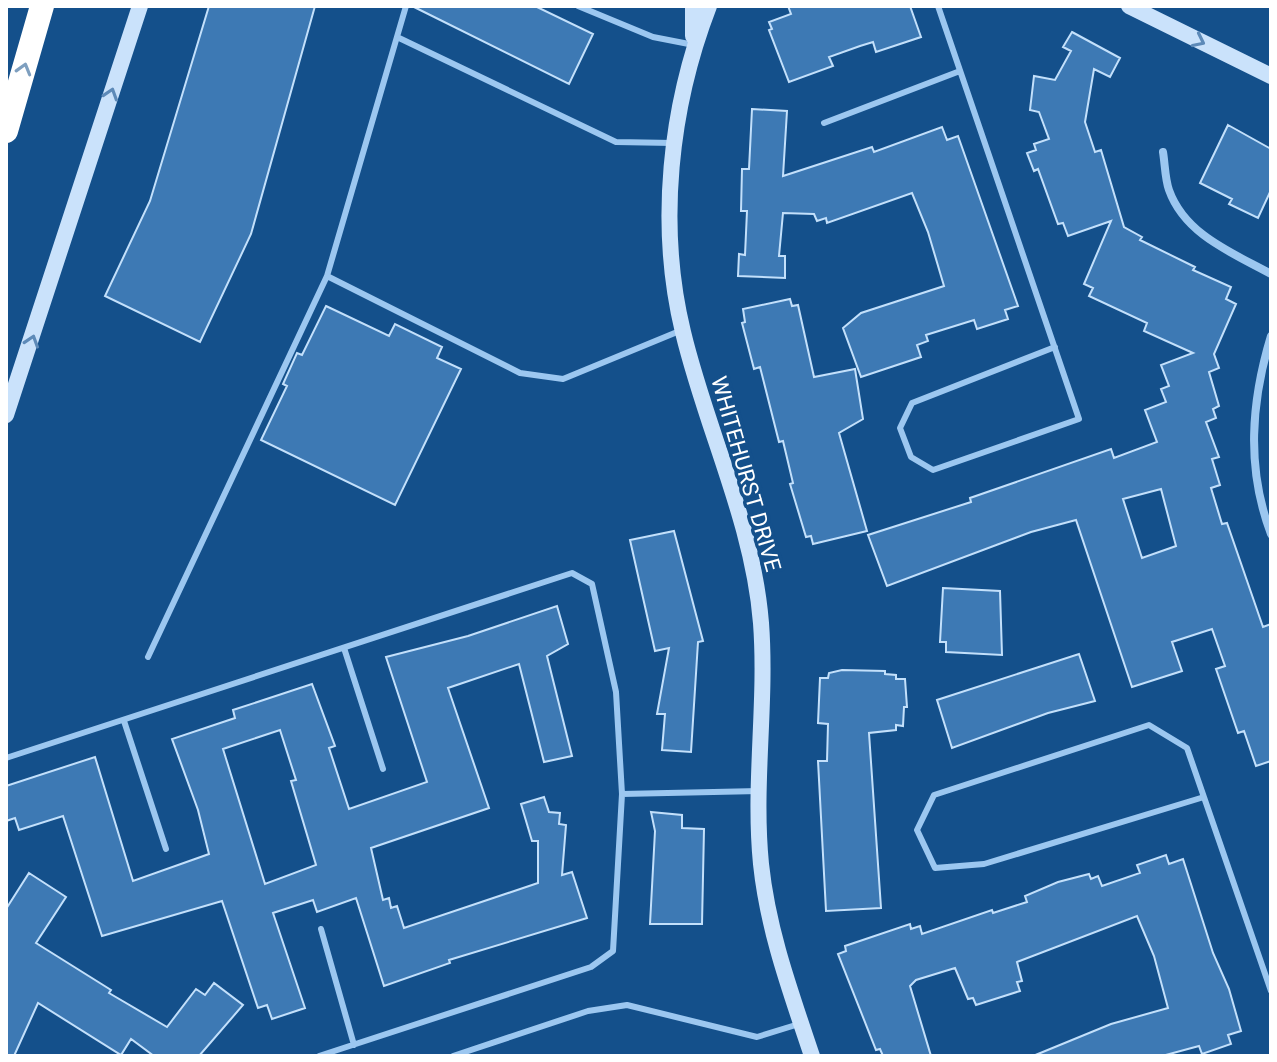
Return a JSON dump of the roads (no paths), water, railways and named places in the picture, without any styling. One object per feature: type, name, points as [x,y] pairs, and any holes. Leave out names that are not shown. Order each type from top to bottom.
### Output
[{"type":"highway","points":[[6,131],[42,6]]},
{"type":"street","points":[[6,415],[140,6]]},
{"type":"street","name":"WHITEHURST DRIVE","points":[[693,6],[694,45]]},
{"type":"street","name":"WHITEHURST DRIVE","points":[[709,6],[694,45],[673,143],[672,263],[682,330],[752,566],[761,623],[761,864],[772,935],[812,1056]]},
{"type":"street","points":[[1129,6],[1271,76]]},
{"type":"street","points":[[1163,152],[1169,191],[1186,220],[1211,242],[1271,274]]},
{"type":"street","points":[[1271,336],[1256,385],[1253,445],[1262,511],[1271,534]]},
{"type":"lane","points":[[148,657],[327,276],[406,6]]},
{"type":"lane","points":[[578,6],[653,37],[694,45]]},
{"type":"lane","points":[[938,6],[1055,347],[1079,419],[933,470],[911,457],[900,428],[912,403],[1055,347]]},
{"type":"lane","points":[[397,37],[616,142],[673,143]]},
{"type":"lane","points":[[824,123],[960,71]]},
{"type":"lane","points":[[327,276],[520,373],[563,379],[682,330]]},
{"type":"lane","points":[[6,758],[572,573],[592,584],[616,692],[622,794],[613,951],[591,967],[319,1056]]},
{"type":"lane","points":[[344,648],[383,769]]},
{"type":"lane","points":[[124,721],[166,849]]},
{"type":"lane","points":[[1204,797],[984,864],[935,868],[917,830],[934,795],[1149,725],[1187,748],[1204,797],[1271,991]]},
{"type":"lane","points":[[622,794],[759,791]]},
{"type":"lane","points":[[321,929],[354,1045]]},
{"type":"lane","points":[[453,1056],[588,1011],[627,1005],[757,1037],[801,1023]]}]
